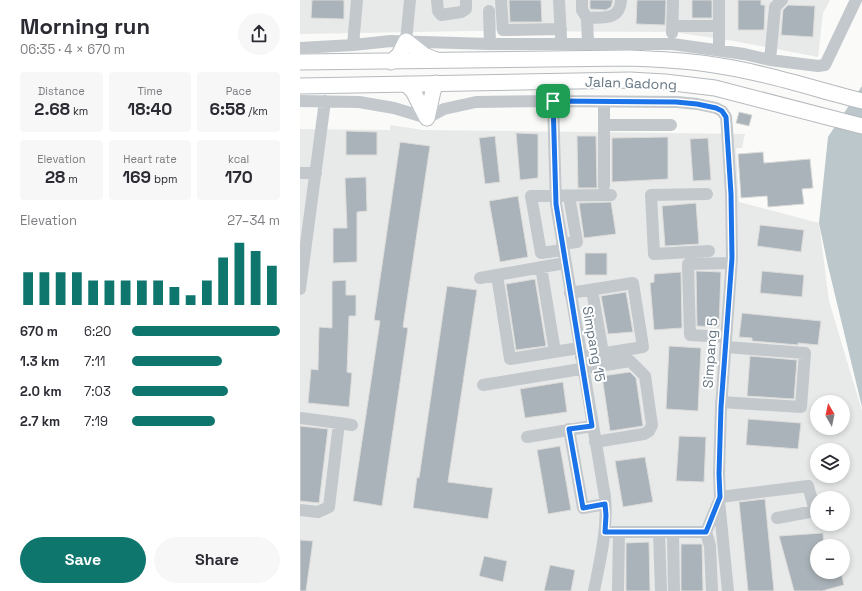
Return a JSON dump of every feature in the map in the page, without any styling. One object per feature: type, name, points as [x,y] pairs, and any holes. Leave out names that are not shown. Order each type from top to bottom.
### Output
[{"type":"main road","points":[[391,62],[399,55],[406,41],[424,55],[438,61]]},
{"type":"main road","name":"Jalan Gadong","points":[[300,62],[628,58],[669,60],[713,65],[772,78],[862,101]]},
{"type":"main road","name":"Jalan Gadong","points":[[300,86],[630,80],[665,82],[715,88],[862,126]]},
{"type":"main road","points":[[427,118],[436,83]]},
{"type":"main road","points":[[406,84],[413,91],[427,118]]},
{"type":"street","points":[[353,45],[357,0]]},
{"type":"street","points":[[406,41],[410,0]]},
{"type":"street","points":[[437,0],[438,11],[441,15],[461,12],[466,9],[466,0]]},
{"type":"street","points":[[502,0],[503,30],[561,29]]},
{"type":"street","points":[[559,0],[561,29],[560,43]]},
{"type":"street","points":[[582,0],[582,10],[587,18],[588,44]]},
{"type":"street","points":[[587,18],[609,18],[616,14],[621,0]]},
{"type":"street","points":[[672,44],[673,0]]},
{"type":"street","points":[[719,0],[719,50]]},
{"type":"street","points":[[770,60],[775,7],[782,0]]},
{"type":"street","points":[[300,48],[391,41],[490,44],[672,44],[719,50],[770,60],[818,66],[825,65],[856,0]]},
{"type":"street","points":[[489,11],[490,44]]},
{"type":"street","points":[[673,26],[719,26]]},
{"type":"street","points":[[300,101],[358,102],[394,108],[427,118],[444,109],[476,102],[604,102],[607,190],[569,196],[531,196],[541,253],[577,242],[569,196]]},
{"type":"street","points":[[300,289],[305,214],[316,173],[325,101]]},
{"type":"street","name":"Simpang 15","points":[[553,101],[555,196],[606,515],[605,532],[594,591]]},
{"type":"street","name":"Simpang 5","points":[[604,102],[676,102],[697,104],[716,108],[722,111],[726,117],[731,194],[731,263],[721,402],[719,474],[728,591]]},
{"type":"street","points":[[604,125],[671,125]]},
{"type":"street","points":[[300,173],[316,173]]},
{"type":"street","points":[[707,194],[651,195],[654,254],[709,251]]},
{"type":"street","points":[[480,278],[565,263]]},
{"type":"street","points":[[721,402],[801,407],[806,353],[726,342],[690,335],[688,264],[731,263]]},
{"type":"street","points":[[541,267],[555,352]]},
{"type":"street","points":[[497,275],[510,359],[555,352],[581,358],[630,361],[645,376],[652,418],[652,425],[649,431],[644,434],[595,442]]},
{"type":"street","points":[[483,385],[581,358],[643,347],[633,283],[570,294]]},
{"type":"street","points":[[592,290],[603,353]]},
{"type":"street","points":[[300,418],[352,425]]},
{"type":"street","points":[[300,510],[318,512],[328,507],[339,423]]},
{"type":"street","points":[[527,437],[592,426]]},
{"type":"street","points":[[569,429],[583,508],[605,504]]},
{"type":"street","points":[[712,591],[710,546],[706,532],[720,499],[808,486],[815,511],[778,518]]},
{"type":"street","points":[[605,532],[706,532]]},
{"type":"street","points":[[618,591],[619,532]]},
{"type":"street","points":[[659,532],[661,591]]},
{"type":"street","points":[[673,532],[674,591]]},
{"type":"shaded area","points":[[300,0],[830,0],[823,13],[818,57],[734,41],[673,32],[473,31],[300,34]]},
{"type":"shaded area","points":[[862,86],[862,407],[819,223],[828,137]]},
{"type":"shaded area","points":[[390,125],[423,130],[745,134],[742,148],[736,148],[739,202],[819,223],[829,301],[862,411],[862,591],[300,591],[300,129],[390,130]]},
{"type":"building","points":[[312,0],[344,0],[344,19],[311,18]]},
{"type":"building","points":[[509,0],[541,0],[542,22],[510,22]]},
{"type":"building","points":[[590,0],[613,0],[611,7],[606,10],[590,9]]},
{"type":"building","points":[[637,0],[666,0],[665,25],[636,24]]},
{"type":"building","points":[[692,0],[712,0],[712,18],[692,18]]},
{"type":"building","points":[[738,0],[761,0],[761,5],[765,5],[764,30],[738,30]]},
{"type":"building","points":[[788,5],[815,6],[813,37],[781,35],[783,10]]},
{"type":"building","points":[[739,112],[752,115],[749,126],[736,123]]},
{"type":"building","points":[[346,131],[377,132],[377,155],[346,155]]},
{"type":"building","points":[[516,133],[538,134],[538,178],[520,180]]},
{"type":"building","points":[[495,136],[500,182],[485,184],[479,138]]},
{"type":"building","points":[[577,136],[596,136],[597,188],[578,188]]},
{"type":"building","points":[[668,137],[668,179],[612,182],[612,138]]},
{"type":"building","points":[[708,138],[711,180],[693,181],[690,139]]},
{"type":"building","points":[[400,142],[430,146],[403,327],[408,328],[382,506],[353,501],[380,321],[374,320]]},
{"type":"building","points":[[763,152],[764,163],[810,159],[813,188],[802,189],[804,204],[768,207],[767,196],[741,198],[738,154]]},
{"type":"building","points":[[366,177],[367,211],[357,212],[357,262],[333,263],[333,228],[347,228],[345,178]]},
{"type":"building","points":[[518,196],[528,257],[500,262],[489,201]]},
{"type":"building","points":[[611,202],[616,234],[584,238],[579,203]]},
{"type":"building","points":[[696,203],[699,244],[665,246],[662,206]]},
{"type":"building","points":[[760,225],[804,230],[801,252],[757,246]]},
{"type":"building","points":[[585,253],[607,253],[607,275],[585,275]]},
{"type":"building","points":[[696,271],[721,272],[719,327],[697,326]]},
{"type":"building","points":[[762,271],[804,275],[802,297],[760,293]]},
{"type":"building","points":[[681,272],[682,328],[654,330],[650,283],[654,282],[654,274]]},
{"type":"building","points":[[535,279],[546,346],[516,350],[506,284]]},
{"type":"building","points":[[346,280],[346,295],[356,295],[356,316],[349,316],[347,372],[352,373],[349,407],[308,403],[311,369],[318,370],[319,327],[332,328],[332,281]]},
{"type":"building","points":[[447,286],[477,290],[448,482],[493,488],[488,519],[413,508],[417,477],[419,478]]},
{"type":"building","points":[[626,292],[633,332],[608,334],[601,296]]},
{"type":"building","points":[[742,313],[821,321],[818,345],[798,343],[798,345],[752,341],[752,338],[739,337]]},
{"type":"building","points":[[669,346],[701,348],[698,411],[666,409]]},
{"type":"building","points":[[750,356],[797,360],[794,399],[747,396]]},
{"type":"building","points":[[630,372],[636,378],[643,426],[610,431],[602,376]]},
{"type":"building","points":[[563,382],[567,412],[525,418],[520,389]]},
{"type":"building","points":[[748,419],[801,423],[798,449],[746,445]]},
{"type":"building","points":[[300,426],[328,429],[319,503],[300,501]]},
{"type":"building","points":[[679,436],[706,437],[704,482],[676,481]]},
{"type":"building","points":[[560,446],[571,510],[548,514],[537,450]]},
{"type":"building","points":[[645,457],[653,502],[623,507],[615,461]]},
{"type":"building","points":[[765,499],[774,591],[748,591],[739,502]]},
{"type":"building","points":[[823,533],[823,539],[810,539],[810,579],[843,579],[844,585],[822,591],[794,591],[779,536]]},
{"type":"building","points":[[300,540],[313,541],[306,591],[300,591]]},
{"type":"building","points":[[649,542],[650,591],[626,591],[626,543]]},
{"type":"building","points":[[681,544],[702,544],[703,591],[681,591]]},
{"type":"building","points":[[484,556],[507,561],[503,582],[479,576]]},
{"type":"building","points":[[550,565],[575,570],[571,591],[544,591]]},
{"type":"route","points":[[553,101],[676,102],[716,108],[722,111],[726,117],[731,194],[732,258],[721,407],[719,474],[720,497],[706,532],[605,532],[605,504],[583,508],[569,429],[592,426],[556,204],[553,101]]}]
